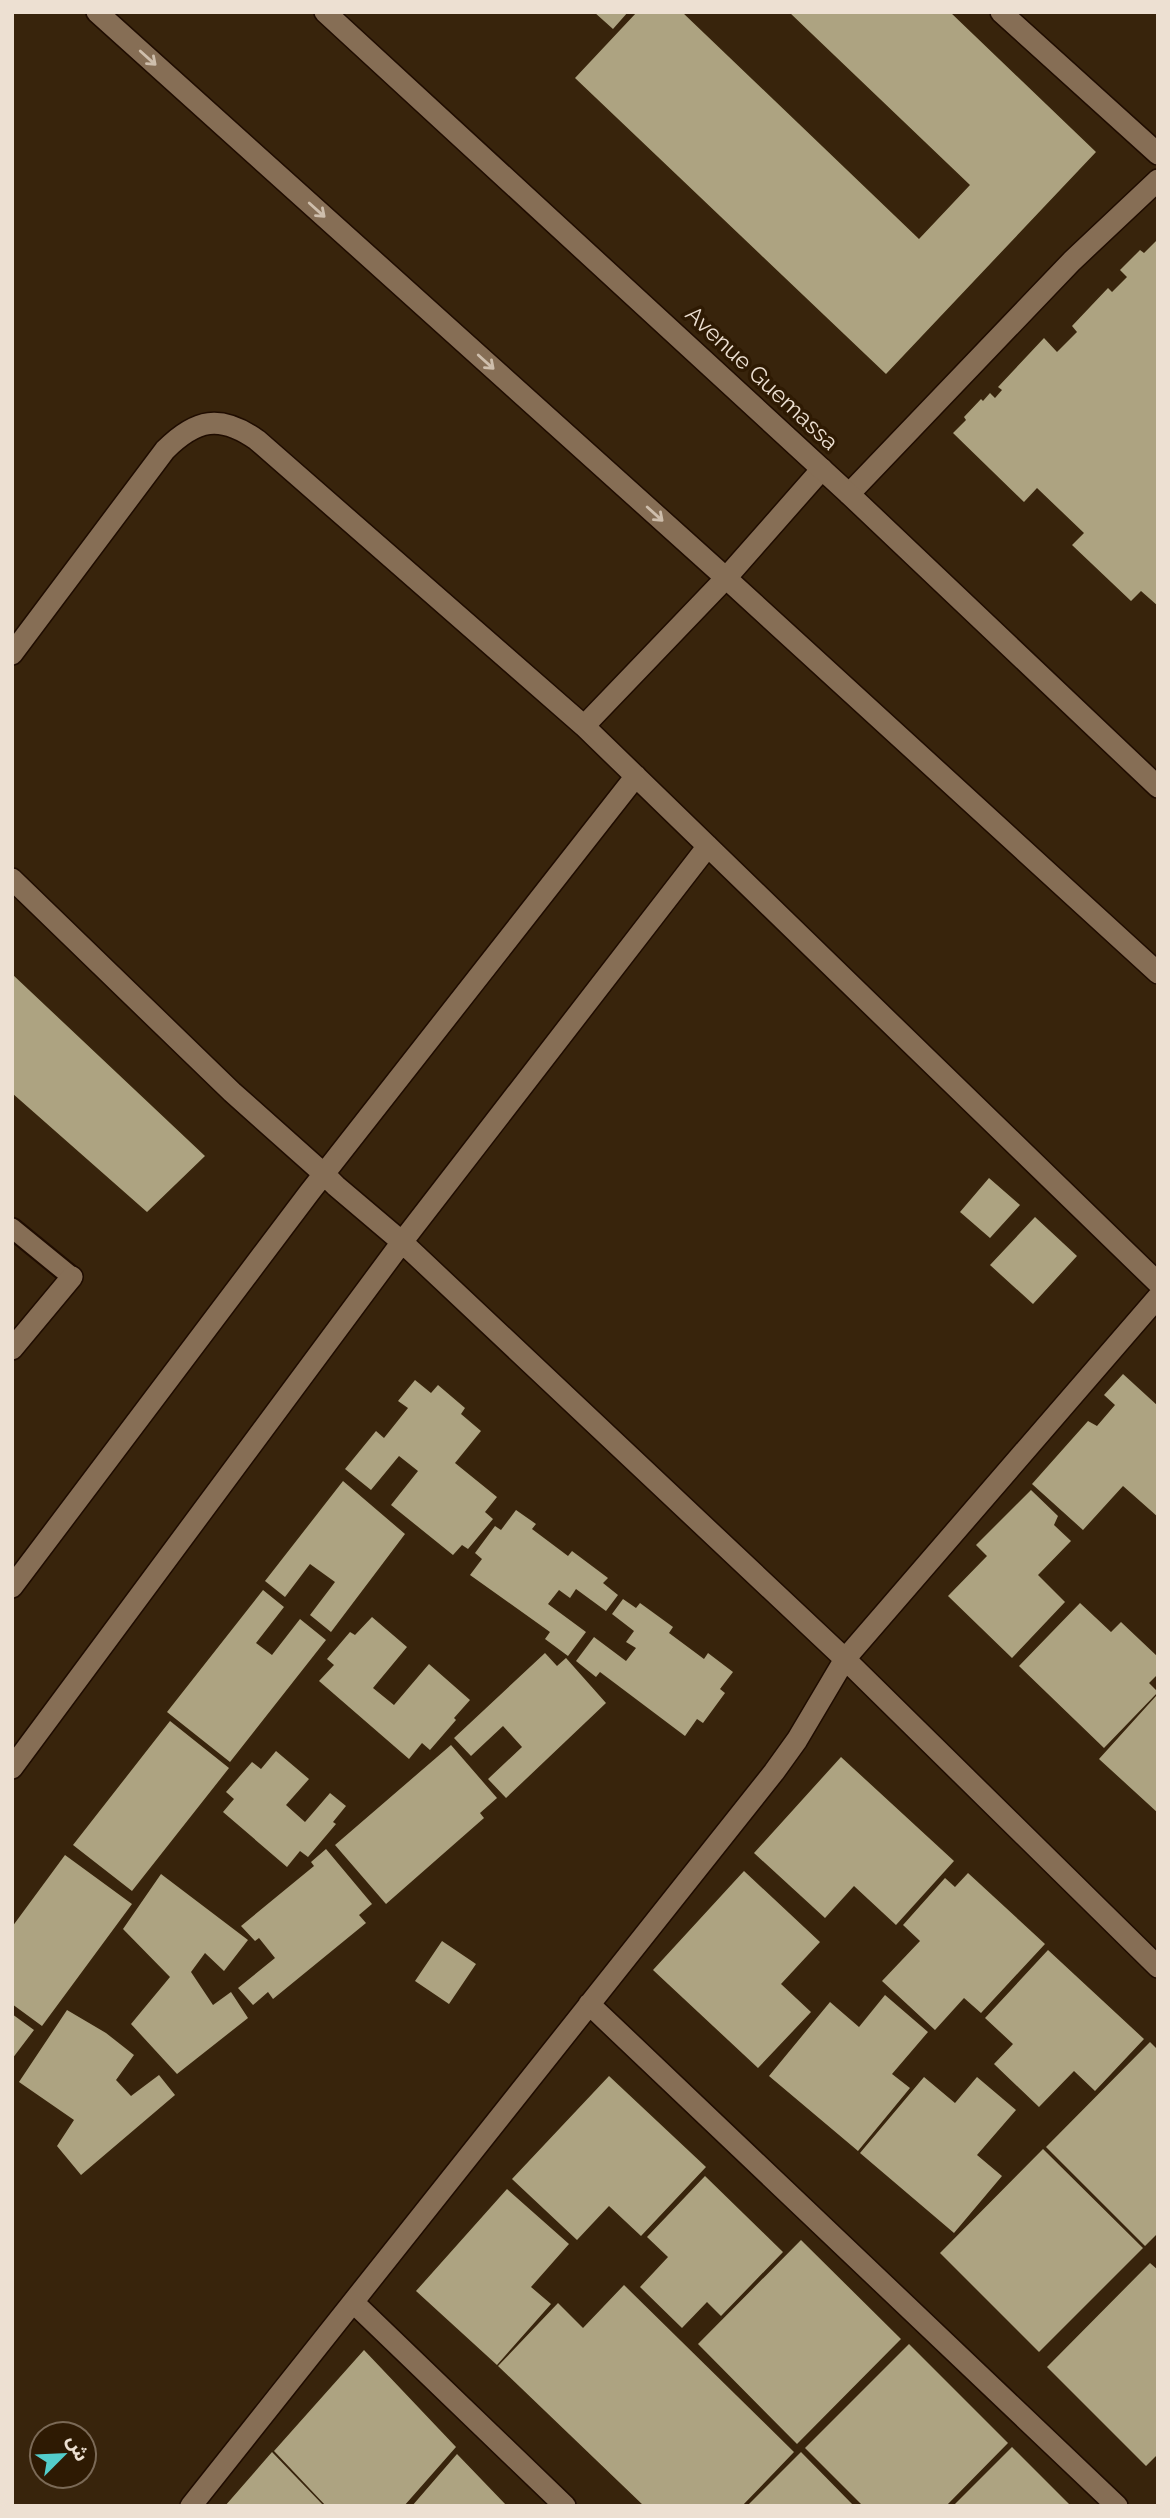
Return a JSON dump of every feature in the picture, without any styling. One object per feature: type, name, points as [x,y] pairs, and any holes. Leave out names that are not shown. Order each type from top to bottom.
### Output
[{"type":"street","points":[[97,12],[726,578],[1158,973]]},
{"type":"street","name":"Avenue Guemassa","points":[[325,12],[849,494],[1158,787]]},
{"type":"street","points":[[1001,12],[1158,154]]},
{"type":"street","points":[[849,494],[1072,261],[1158,180]]},
{"type":"street","points":[[12,654],[165,450],[180,436],[198,425],[219,422],[239,427],[584,726],[1158,1283]]},
{"type":"street","points":[[584,726],[726,578],[821,469]]},
{"type":"street","points":[[12,1587],[324,1174],[636,776]]},
{"type":"street","points":[[12,1768],[402,1242],[708,846]]},
{"type":"street","points":[[12,879],[232,1092],[335,1186],[402,1242],[845,1659],[1158,1967]]},
{"type":"street","points":[[12,1349],[72,1277]]},
{"type":"street","points":[[191,2506],[797,1740],[845,1659],[1158,1297]]},
{"type":"street","points":[[589,2004],[1117,2506]]},
{"type":"street","points":[[353,2302],[565,2506]]},
{"type":"lane","points":[[12,1228],[72,1277]]},
{"type":"building","points":[[594,12],[628,12],[613,29]]},
{"type":"building","points":[[637,12],[682,12],[919,239],[970,185],[789,12],[950,12],[1096,152],[886,374],[575,78]]},
{"type":"building","points":[[1158,239],[1158,606],[1141,591],[1131,601],[1072,545],[1084,533],[1037,488],[1024,502],[953,433],[981,399],[983,401],[990,393],[995,398],[1002,390],[998,387],[1044,338],[1057,352],[1077,332],[1072,326],[1108,288],[1112,292],[1127,277],[1120,270],[1140,250],[1144,253]]},
{"type":"building","points":[[12,974],[205,1156],[147,1212],[12,1093]]},
{"type":"building","points":[[989,1178],[1020,1205],[990,1238],[960,1212]]},
{"type":"building","points":[[1035,1217],[1077,1256],[1033,1304],[990,1265]]},
{"type":"building","points":[[1123,1374],[1158,1406],[1158,1517],[1123,1486],[1083,1530],[1032,1484],[1088,1421],[1097,1426],[1115,1405],[1104,1395]]},
{"type":"building","points":[[415,1380],[431,1393],[438,1385],[465,1408],[461,1414],[481,1431],[455,1463],[497,1497],[485,1512],[493,1519],[468,1549],[462,1545],[453,1555],[391,1505],[418,1471],[399,1456],[371,1490],[345,1469],[376,1431],[384,1438],[408,1408],[398,1401]]},
{"type":"building","points":[[343,1481],[405,1534],[331,1632],[310,1615],[335,1582],[310,1564],[285,1597],[265,1581]]},
{"type":"building","points":[[1031,1490],[1058,1516],[1054,1525],[1071,1541],[1038,1575],[1065,1602],[1012,1658],[948,1596],[987,1556],[976,1545]]},
{"type":"building","points":[[516,1510],[536,1524],[532,1529],[568,1556],[572,1551],[608,1578],[603,1583],[618,1595],[606,1611],[576,1589],[570,1598],[559,1590],[548,1604],[586,1632],[568,1656],[545,1639],[550,1632],[470,1575],[482,1559],[475,1553],[495,1526],[501,1530]]},
{"type":"building","points":[[263,1590],[284,1607],[256,1643],[272,1655],[300,1619],[326,1640],[230,1762],[167,1712]]},
{"type":"building","points":[[623,1599],[636,1608],[640,1603],[673,1627],[669,1633],[704,1659],[708,1653],[733,1672],[720,1689],[725,1693],[703,1723],[697,1719],[685,1736],[600,1672],[596,1677],[576,1661],[594,1637],[626,1661],[636,1648],[626,1642],[634,1631],[612,1614]]},
{"type":"building","points":[[1080,1603],[1111,1632],[1121,1622],[1158,1657],[1158,1674],[1149,1683],[1158,1692],[1104,1748],[1019,1666]]},
{"type":"building","points":[[372,1617],[407,1647],[373,1688],[394,1705],[429,1664],[470,1700],[430,1750],[422,1743],[409,1759],[319,1681],[334,1665],[327,1659],[350,1632],[355,1635]]},
{"type":"building","points":[[545,1653],[557,1666],[566,1658],[606,1703],[506,1798],[488,1779],[522,1747],[503,1726],[471,1756],[454,1738]]},
{"type":"building","points":[[1156,1696],[1158,1697],[1158,1813],[1099,1759]]},
{"type":"building","points":[[170,1721],[229,1768],[132,1891],[73,1845]]},
{"type":"building","points":[[451,1745],[497,1798],[480,1813],[484,1818],[386,1904],[335,1845]]},
{"type":"building","points":[[276,1751],[309,1779],[286,1805],[305,1822],[330,1793],[346,1806],[333,1822],[336,1824],[308,1857],[300,1851],[287,1867],[223,1812],[234,1799],[226,1792],[252,1762],[261,1769]]},
{"type":"building","points":[[841,1757],[954,1861],[896,1925],[854,1886],[825,1918],[754,1853]]},
{"type":"building","points":[[326,1849],[372,1904],[359,1915],[366,1923],[273,1999],[268,1992],[253,2005],[238,1988],[275,1958],[259,1938],[255,1941],[241,1926],[314,1866],[311,1862]]},
{"type":"building","points":[[65,1855],[132,1904],[42,2026],[12,2004],[12,1927]]},
{"type":"building","points":[[744,1871],[820,1942],[781,1984],[811,2012],[758,2068],[653,1970]]},
{"type":"building","points":[[968,1873],[1045,1944],[981,2013],[964,1998],[935,2030],[882,1981],[920,1941],[903,1925],[945,1878],[955,1887]]},
{"type":"building","points":[[161,1874],[248,1940],[224,1971],[205,1953],[191,1972],[213,2005],[231,1992],[248,2018],[177,2074],[131,2024],[170,1977],[123,1929]]},
{"type":"building","points":[[442,1941],[476,1964],[449,2004],[415,1981]]},
{"type":"building","points":[[1048,1950],[1144,2039],[1095,2091],[1074,2071],[1039,2107],[994,2064],[1013,2044],[985,2018]]},
{"type":"building","points":[[885,1995],[928,2032],[892,2074],[910,2088],[858,2151],[769,2076],[830,2002],[859,2027]]},
{"type":"building","points":[[67,2010],[106,2033],[134,2055],[116,2080],[131,2096],[159,2075],[175,2095],[81,2175],[57,2146],[74,2120],[19,2082]]},
{"type":"building","points":[[12,2014],[34,2030],[12,2059]]},
{"type":"building","points":[[1150,2042],[1158,2050],[1158,2233],[1145,2246],[1046,2147]]},
{"type":"building","points":[[609,2076],[706,2167],[641,2236],[609,2206],[577,2240],[512,2179]]},
{"type":"building","points":[[924,2077],[955,2103],[977,2077],[1016,2110],[977,2155],[1002,2176],[954,2233],[860,2153]]},
{"type":"building","points":[[1043,2149],[1143,2248],[1039,2352],[940,2253]]},
{"type":"building","points":[[705,2176],[783,2252],[721,2316],[707,2302],[682,2328],[640,2287],[668,2257],[647,2237]]},
{"type":"building","points":[[507,2189],[569,2244],[531,2287],[551,2304],[497,2365],[416,2291]]},
{"type":"building","points":[[801,2240],[901,2339],[797,2444],[698,2344]]},
{"type":"building","points":[[1150,2263],[1158,2270],[1158,2454],[1146,2466],[1047,2367]]},
{"type":"building","points":[[624,2285],[794,2452],[742,2506],[644,2506],[498,2366],[558,2303],[583,2328]]},
{"type":"building","points":[[909,2344],[1008,2443],[946,2506],[863,2506],[805,2448]]},
{"type":"building","points":[[364,2350],[456,2447],[404,2506],[326,2506],[274,2451]]},
{"type":"building","points":[[1012,2447],[1071,2506],[953,2506]]},
{"type":"building","points":[[272,2452],[324,2506],[225,2506]]},
{"type":"building","points":[[801,2452],[854,2506],[747,2506]]},
{"type":"building","points":[[457,2454],[507,2506],[412,2506]]}]
